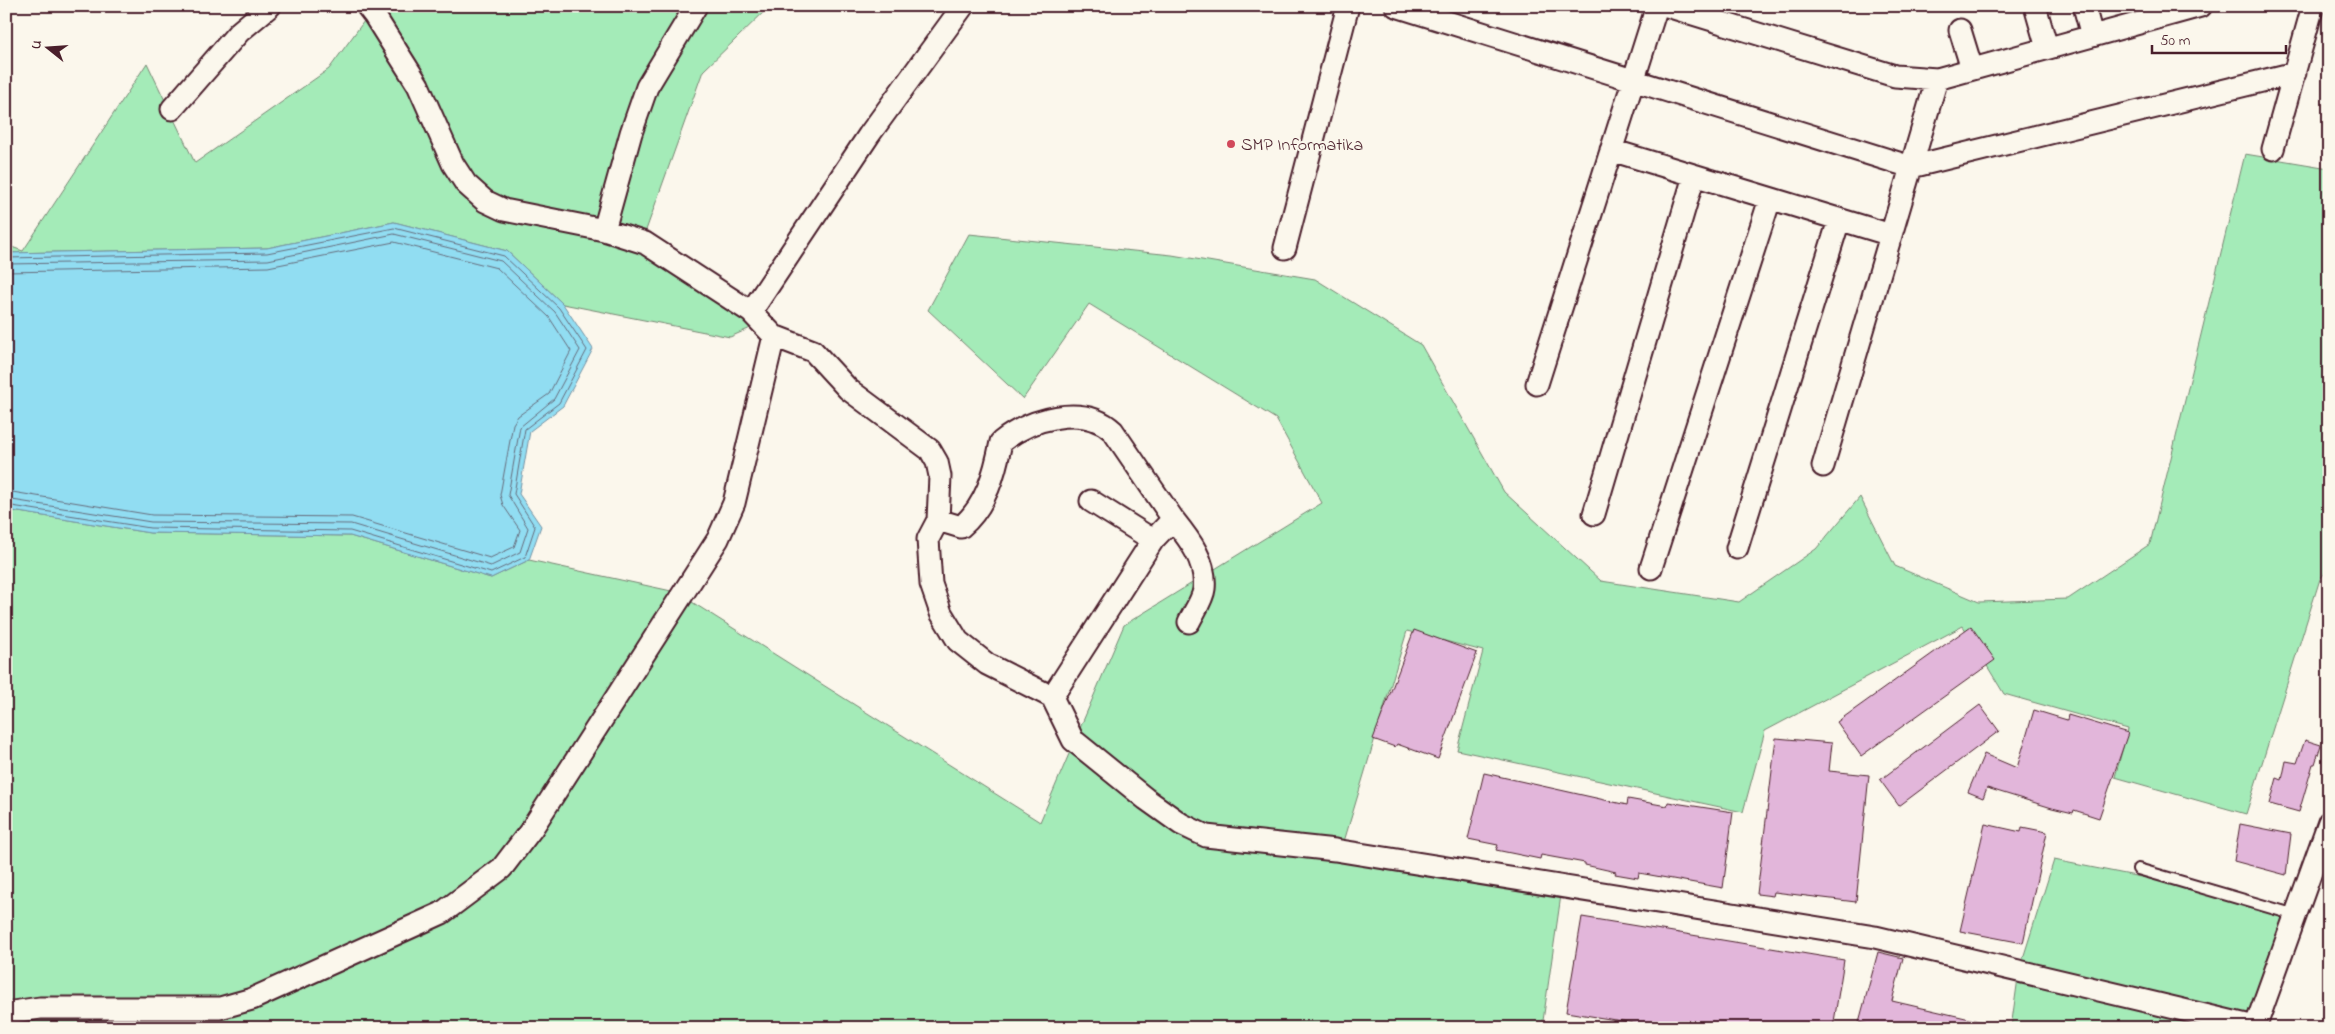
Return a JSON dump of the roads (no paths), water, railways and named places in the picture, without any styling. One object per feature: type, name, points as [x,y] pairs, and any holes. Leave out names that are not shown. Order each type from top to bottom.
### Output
[{"type":"street","points":[[172,109],[239,32],[270,6]]},
{"type":"street","points":[[366,6],[374,15],[418,86],[453,164],[466,184],[485,201],[504,210],[604,230],[646,243],[751,312],[774,336],[813,351],[848,389],[930,450],[937,462],[940,476],[938,520],[928,540],[931,584],[941,613],[958,641],[987,664],[1052,698],[1073,740],[1146,799],[1181,824],[1206,836],[1335,850],[1875,937],[2255,1027],[2329,822]]},
{"type":"street","points":[[604,230],[630,133],[648,87],[696,6]]},
{"type":"street","points":[[751,312],[869,135],[963,6]]},
{"type":"street","points":[[1285,248],[1348,6]]},
{"type":"street","points":[[1396,6],[1633,82],[1911,167],[2295,73]]},
{"type":"street","points":[[1537,384],[1657,6]]},
{"type":"street","points":[[1667,6],[1727,15],[1895,76],[1937,79],[2092,36],[2155,12],[2201,6]]},
{"type":"street","points":[[2035,6],[2047,48]]},
{"type":"street","points":[[2084,6],[2092,36]]},
{"type":"street","points":[[2274,149],[2313,6]]},
{"type":"street","points":[[1960,30],[1972,69]]},
{"type":"street","points":[[1823,466],[1937,79]]},
{"type":"street","points":[[1611,150],[1891,235]]},
{"type":"street","points":[[1594,514],[1694,176]]},
{"type":"street","points":[[1650,568],[1770,199]]},
{"type":"street","points":[[1737,548],[1839,220]]},
{"type":"street","points":[[6,1013],[40,1008],[220,1008],[252,999],[442,913],[502,868],[531,830],[718,539],[734,503],[774,336]]},
{"type":"street","points":[[938,520],[961,527],[972,518],[995,475],[1001,442],[1012,433],[1051,418],[1072,416],[1102,421],[1113,431],[1200,556],[1204,591],[1189,622]]},
{"type":"street","points":[[1090,501],[1153,540]]},
{"type":"street","points":[[1052,698],[1153,540],[1173,519]]},
{"type":"lane","points":[[2138,868],[2296,914]]},
{"type":"water","points":[[394,222],[507,251],[563,304],[593,349],[563,406],[530,431],[519,494],[541,526],[529,560],[491,578],[350,536],[150,533],[6,510],[6,253],[267,248]]},
{"type":"place","name":"SMP Informatika","points":[[1231,144]]}]
